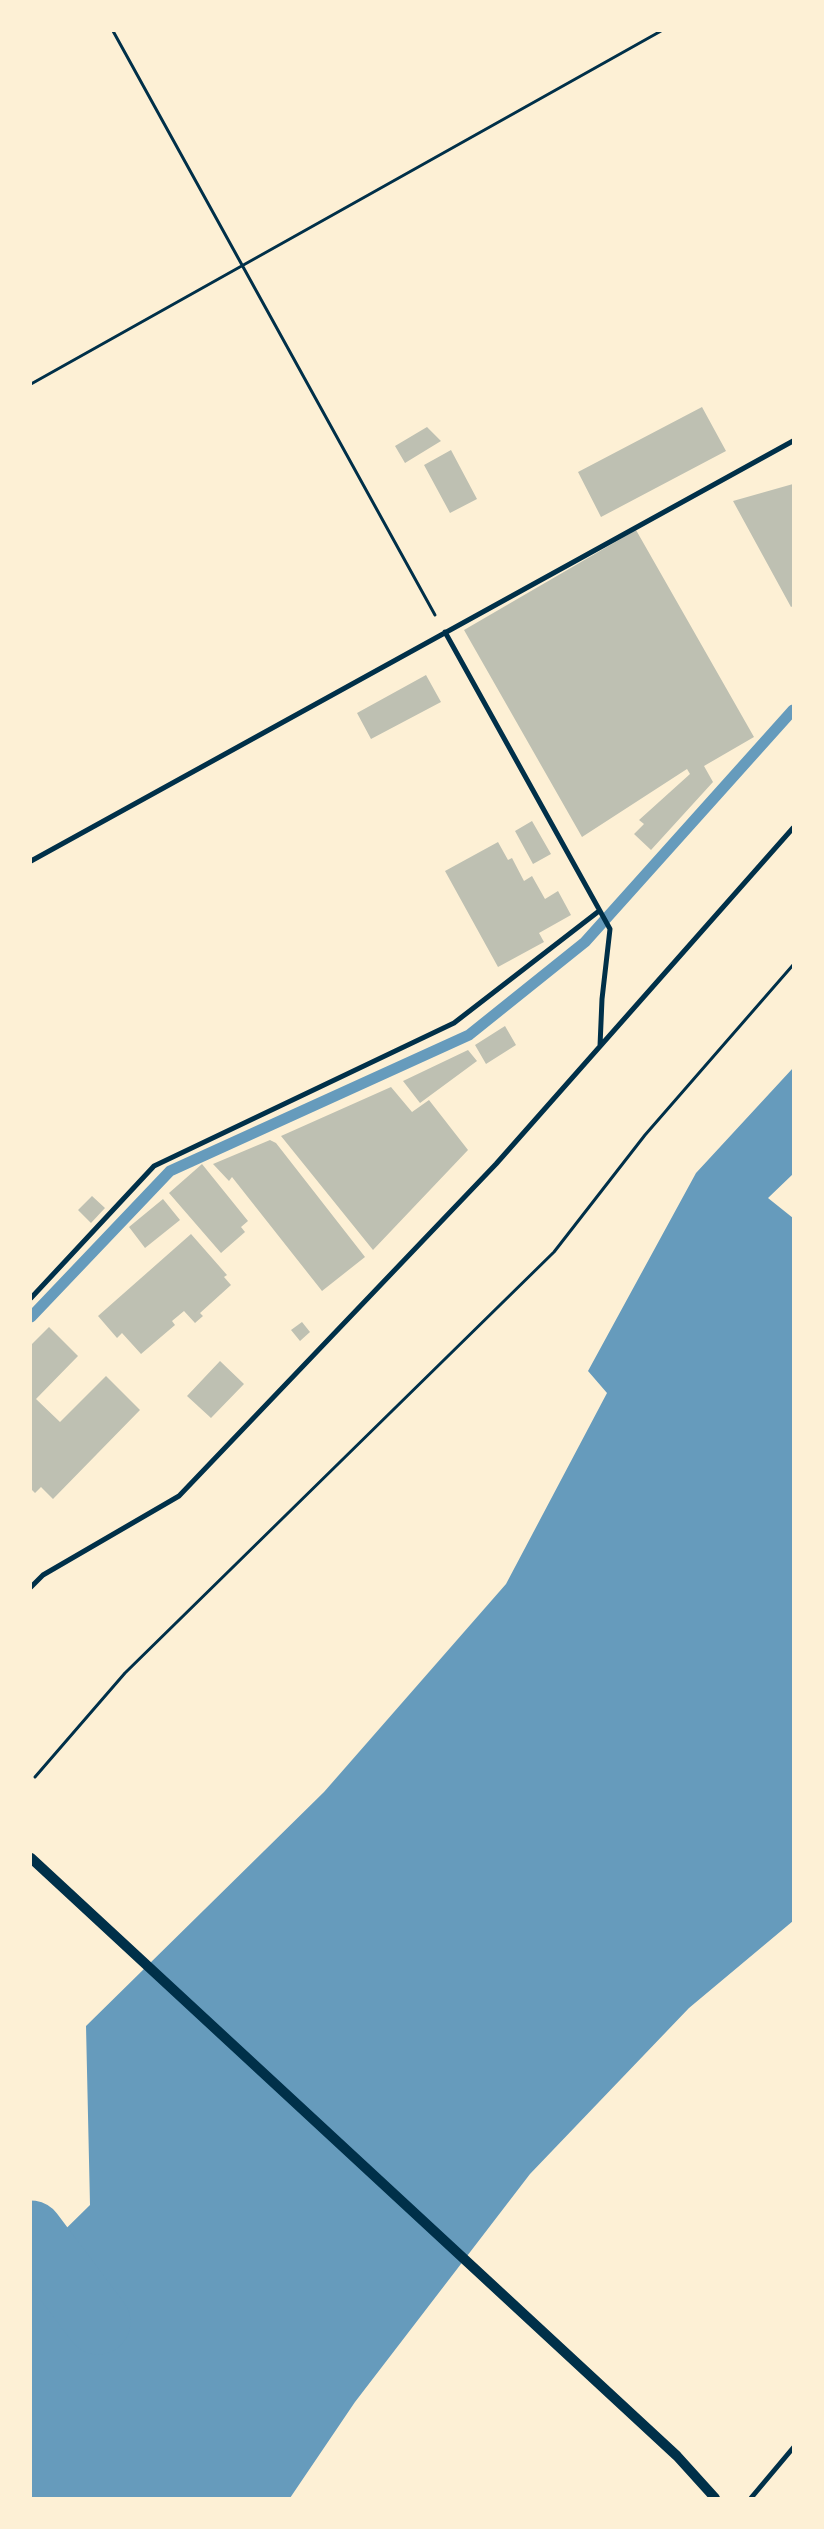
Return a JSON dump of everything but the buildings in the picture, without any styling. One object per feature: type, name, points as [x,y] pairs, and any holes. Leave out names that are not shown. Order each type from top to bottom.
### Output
[{"type":"main road","points":[[31,1858],[677,2456],[709,2496]]},
{"type":"street","points":[[31,862],[793,441]]},
{"type":"street","points":[[445,632],[610,929],[602,999],[600,1047]]},
{"type":"street","points":[[31,1587],[43,1575],[179,1496],[496,1164],[793,828]]},
{"type":"street","points":[[31,1298],[154,1166],[454,1023],[599,911]]},
{"type":"street","points":[[751,2498],[793,2448]]},
{"type":"path","points":[[113,31],[445,632]]},
{"type":"path","points":[[31,384],[661,31]]},
{"type":"path","points":[[35,1777],[125,1673],[554,1252],[644,1135],[793,965]]},
{"type":"water","points":[[793,1068],[793,1174],[768,1198],[793,1218],[793,1921],[689,2008],[530,2174],[355,2402],[290,2498],[31,2498],[31,2263],[90,2205],[86,2026],[324,1792],[506,1584],[607,1393],[588,1371],[696,1173]]},
{"type":"waterway","points":[[31,1317],[170,1171],[469,1035],[585,942],[793,710]]},
{"type":"waterway","points":[[31,2233],[98,2322]]}]
